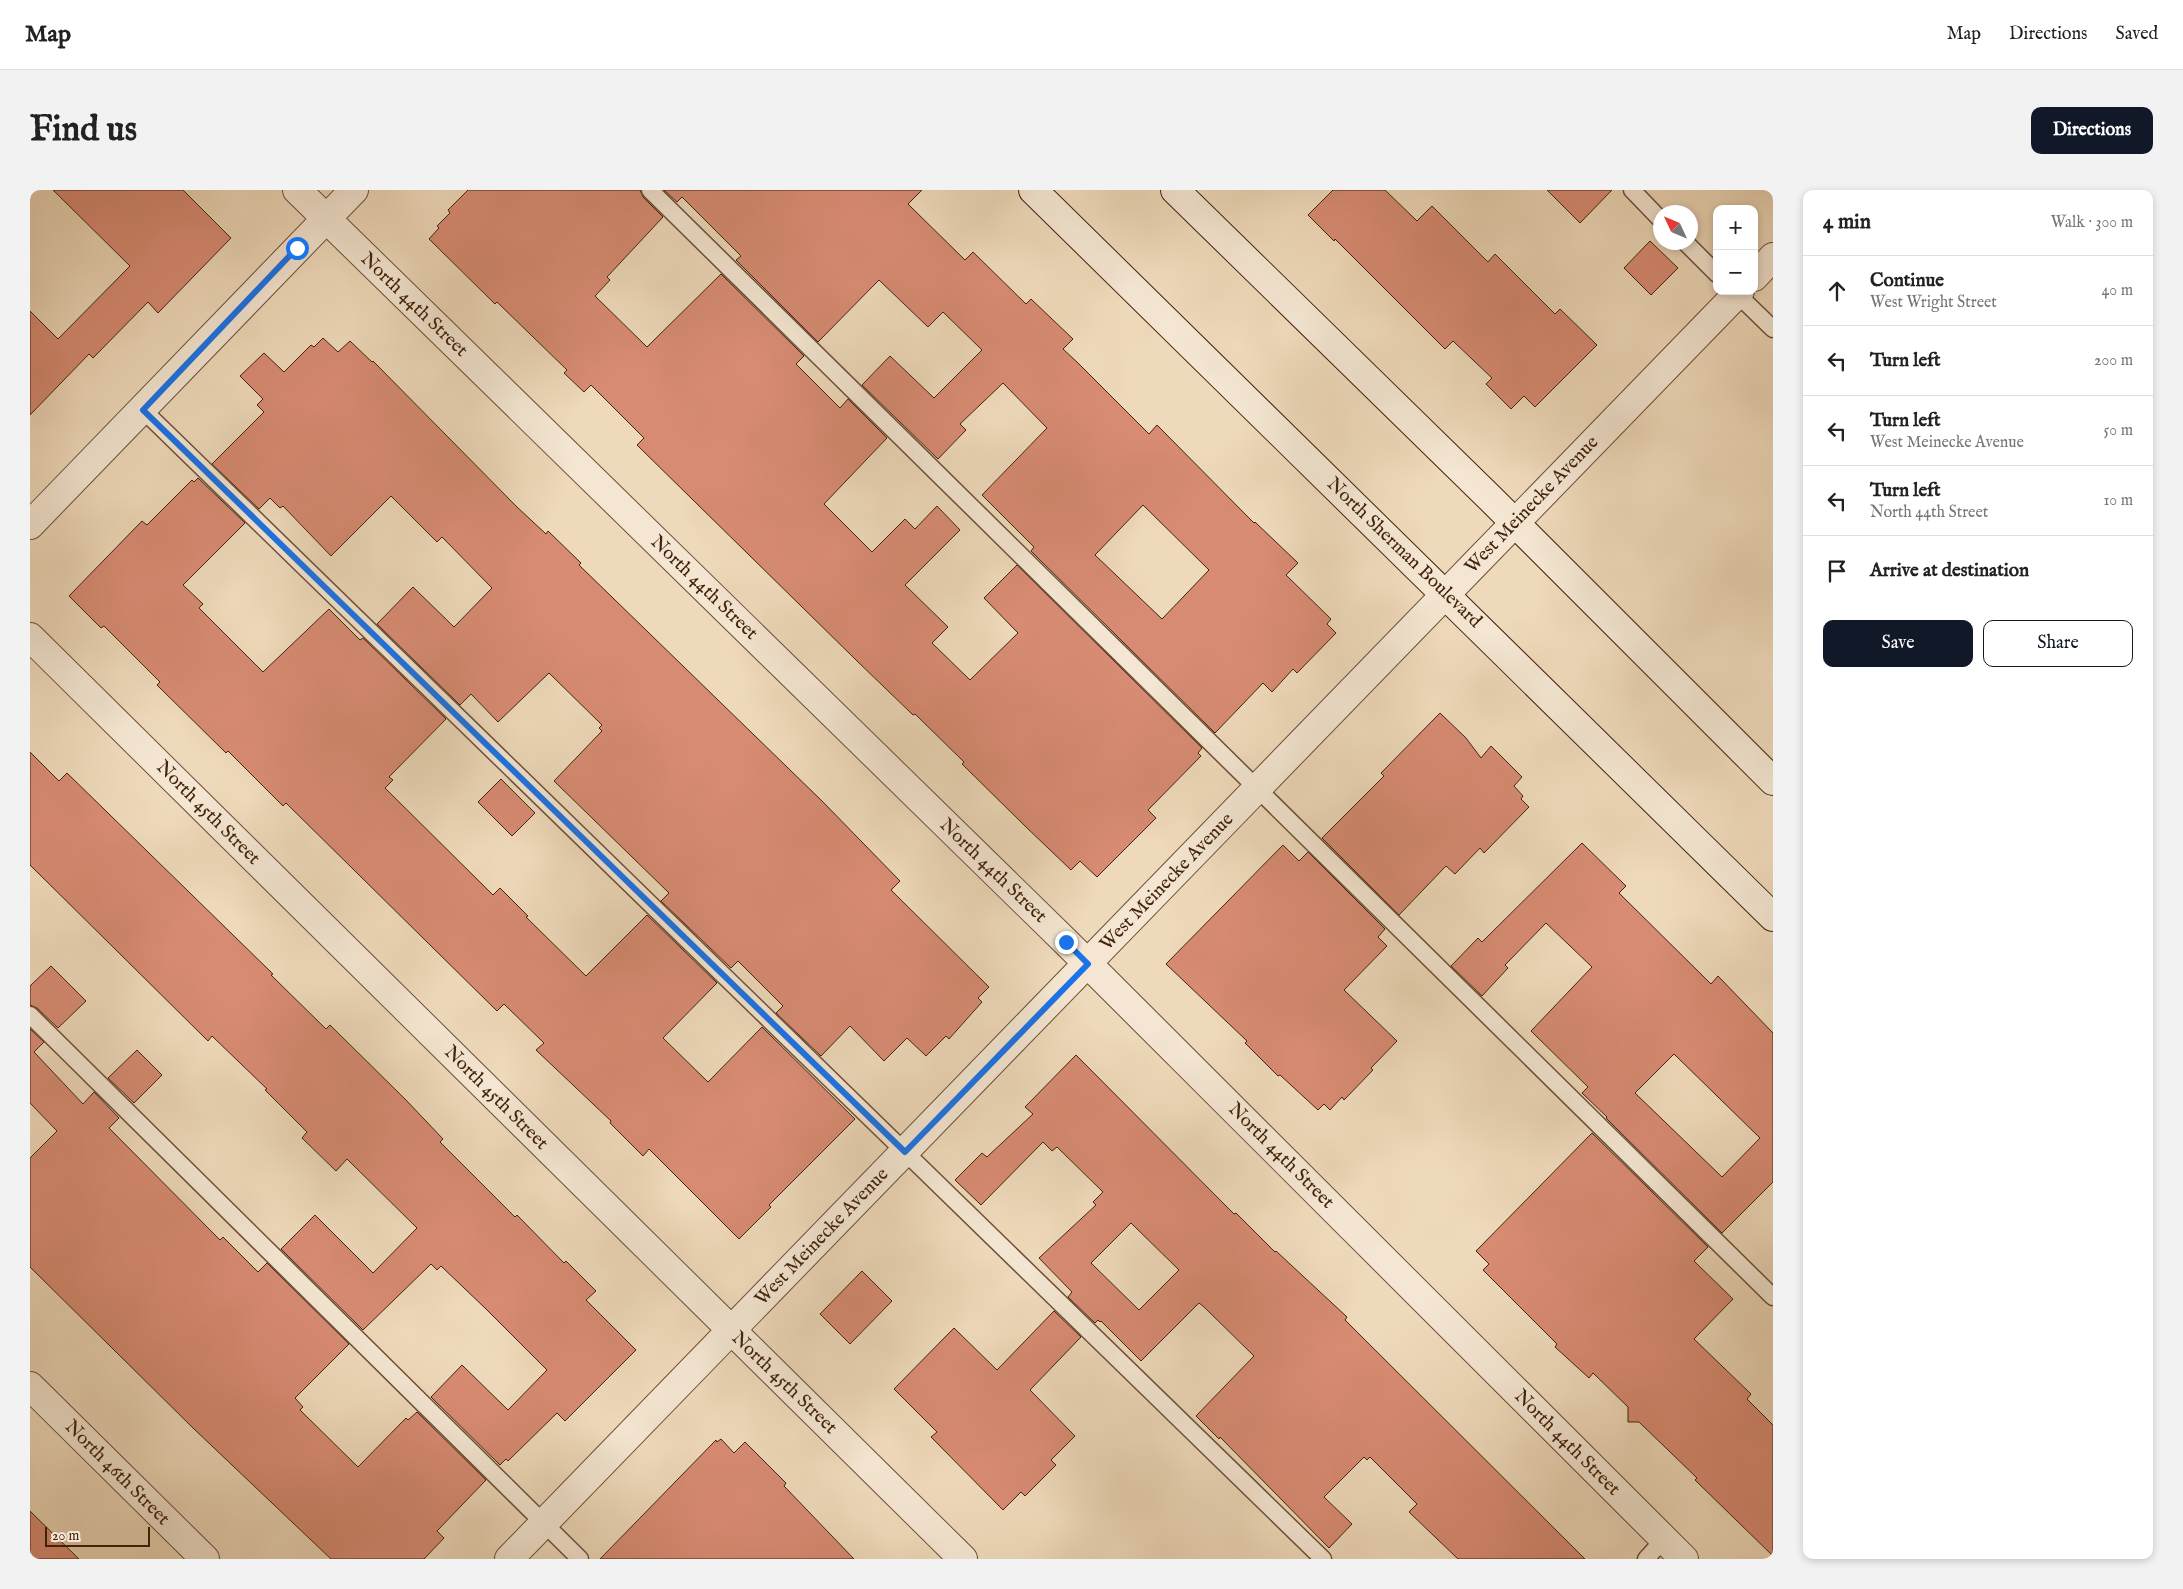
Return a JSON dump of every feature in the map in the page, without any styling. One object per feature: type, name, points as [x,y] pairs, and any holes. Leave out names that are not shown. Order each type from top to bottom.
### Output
[{"type":"street","name":"North 44th Street","points":[[297,190],[1088,964],[1684,1559]]},
{"type":"street","points":[[30,526],[354,190]]},
{"type":"street","name":"North Sherman Boulevard","points":[[1033,190],[1773,917]]},
{"type":"street","points":[[1175,190],[1515,523],[1773,782]]},
{"type":"street","name":"West Meinecke Avenue","points":[[1758,272],[1773,257]]},
{"type":"street","name":"West Meinecke Avenue","points":[[509,1559],[1257,790],[1734,295]]},
{"type":"street","name":"North 45th Street","points":[[30,637],[963,1559]]},
{"type":"street","name":"North 46th Street","points":[[30,1386],[205,1559]]},
{"type":"lane","points":[[650,190],[1773,1297]]},
{"type":"lane","points":[[1632,190],[1653,212]]},
{"type":"lane","points":[[1693,250],[1713,270]]},
{"type":"lane","points":[[1746,295],[1773,329]]},
{"type":"lane","points":[[143,410],[1323,1559]]},
{"type":"lane","points":[[30,1015],[580,1559]]},
{"type":"lane","points":[[1646,1559],[1664,1539]]},
{"type":"building","points":[[53,190],[183,190],[231,238],[158,313],[148,302],[93,358],[89,354],[30,415],[30,311],[58,339],[130,266]]},
{"type":"building","points":[[468,190],[640,190],[643,197],[663,217],[607,277],[610,280],[595,296],[647,347],[721,274],[804,356],[796,364],[840,408],[848,399],[887,438],[824,504],[872,552],[905,519],[915,529],[937,506],[960,530],[905,585],[948,627],[932,643],[970,680],[1018,633],[984,598],[1017,565],[1202,748],[1198,753],[1201,756],[1148,810],[1156,818],[1097,877],[1080,861],[1071,870],[962,764],[964,762],[915,714],[913,715],[856,660],[637,445],[644,438],[591,385],[584,392],[564,373],[567,370],[497,302],[495,304],[429,239],[439,228],[437,226],[450,213],[448,210]]},
{"type":"building","points":[[664,190],[922,190],[908,204],[965,260],[973,252],[1026,304],[1031,299],[1073,339],[1063,349],[1149,434],[1157,425],[1254,523],[1298,563],[1286,575],[1331,619],[1327,624],[1336,633],[1297,673],[1293,669],[1272,692],[1263,683],[1215,733],[1031,551],[1034,547],[982,495],[1047,428],[1003,383],[960,424],[966,430],[938,459],[862,385],[890,356],[934,398],[982,350],[943,312],[928,327],[879,280],[818,342],[736,260],[741,256],[682,197],[677,202]],"holes":[[[1143,505],[1209,570],[1162,619],[1095,555]]]},
{"type":"building","points":[[1333,190],[1385,190],[1417,221],[1432,206],[1488,262],[1495,254],[1555,314],[1560,309],[1597,345],[1535,407],[1524,396],[1511,409],[1486,384],[1492,378],[1453,341],[1445,349],[1335,239],[1334,241],[1308,215]]},
{"type":"building","points":[[1547,190],[1612,190],[1580,223]]},
{"type":"building","points":[[1650,241],[1653,244],[1653,250],[1659,250],[1678,268],[1651,295],[1624,268]]},
{"type":"building","points":[[323,338],[338,352],[350,341],[373,361],[517,507],[546,534],[548,531],[581,563],[579,565],[822,801],[900,881],[891,890],[989,987],[978,998],[982,1002],[949,1039],[946,1036],[926,1056],[907,1038],[884,1061],[850,1026],[821,1056],[776,1013],[783,1006],[738,961],[731,968],[661,901],[669,893],[554,781],[602,731],[599,728],[602,725],[549,673],[498,722],[471,694],[460,705],[377,624],[413,587],[454,627],[492,588],[442,537],[437,542],[391,496],[331,556],[283,506],[280,508],[270,498],[259,509],[212,464],[264,412],[257,405],[263,399],[240,376],[264,353],[284,372],[311,345],[314,347]]},
{"type":"building","points":[[198,478],[245,523],[183,585],[203,604],[199,608],[263,672],[329,609],[360,640],[363,638],[446,719],[389,777],[393,780],[385,788],[493,895],[500,888],[528,916],[526,917],[586,976],[647,915],[717,983],[663,1038],[708,1082],[762,1027],[855,1119],[769,1205],[771,1207],[739,1239],[649,1149],[643,1156],[610,1123],[611,1121],[536,1050],[544,1043],[504,1004],[497,1011],[286,803],[283,806],[228,751],[226,753],[157,685],[160,682],[104,626],[101,628],[69,596],[142,521],[147,525],[192,480],[194,482]]},
{"type":"building","points":[[1440,713],[1466,738],[1481,758],[1491,746],[1522,777],[1514,786],[1523,796],[1521,799],[1529,807],[1484,853],[1480,848],[1455,874],[1446,866],[1399,915],[1322,838],[1384,776],[1381,773]]},
{"type":"building","points":[[30,752],[59,781],[67,773],[273,974],[271,975],[326,1029],[330,1025],[406,1100],[443,1139],[440,1142],[515,1217],[517,1215],[564,1263],[566,1261],[596,1291],[586,1300],[636,1350],[565,1421],[557,1413],[508,1461],[506,1459],[500,1465],[431,1397],[462,1365],[508,1410],[547,1370],[486,1309],[441,1266],[437,1270],[431,1264],[363,1330],[281,1249],[315,1215],[373,1273],[417,1228],[347,1159],[336,1171],[302,1138],[307,1132],[265,1090],[267,1089],[212,1036],[208,1041],[30,865]]},
{"type":"building","points":[[501,779],[535,813],[512,836],[478,802]]},
{"type":"building","points":[[1582,843],[1626,886],[1619,893],[1711,984],[1718,976],[1773,1033],[1773,1182],[1722,1233],[1582,1093],[1588,1087],[1531,1031],[1592,967],[1546,923],[1505,965],[1508,968],[1482,996],[1451,966],[1478,938],[1482,942]],"holes":[[[1674,1054],[1760,1138],[1722,1177],[1635,1093]]]},
{"type":"building","points":[[1283,845],[1299,861],[1308,852],[1385,929],[1378,937],[1387,946],[1344,990],[1397,1041],[1371,1068],[1373,1070],[1344,1100],[1342,1097],[1330,1110],[1324,1104],[1318,1110],[1280,1075],[1278,1076],[1245,1043],[1247,1041],[1166,964]]},
{"type":"building","points":[[51,966],[86,1001],[58,1028],[37,1008],[30,1005],[30,986]]},
{"type":"building","points":[[30,1029],[44,1042],[34,1052],[83,1104],[94,1092],[119,1118],[109,1128],[220,1240],[223,1237],[258,1272],[267,1263],[349,1344],[295,1398],[303,1407],[300,1410],[358,1467],[406,1418],[408,1420],[417,1412],[486,1480],[437,1531],[444,1538],[424,1559],[331,1559],[194,1429],[30,1267],[30,1158],[57,1131],[30,1103]]},
{"type":"building","points":[[137,1050],[162,1075],[134,1103],[108,1078]]},
{"type":"building","points":[[1076,1055],[1234,1214],[1236,1213],[1275,1252],[1347,1317],[1345,1320],[1585,1559],[1458,1559],[1409,1512],[1417,1504],[1370,1457],[1367,1460],[1364,1457],[1324,1497],[1352,1524],[1329,1548],[1220,1437],[1219,1439],[1196,1416],[1254,1356],[1199,1303],[1141,1361],[1101,1321],[1098,1320],[1095,1323],[1068,1297],[1072,1292],[1039,1258],[1096,1205],[1093,1202],[1103,1192],[1057,1147],[1052,1151],[1043,1142],[981,1205],[955,1180],[982,1153],[987,1157],[1033,1114],[1025,1107]],"holes":[[[1131,1223],[1179,1270],[1139,1310],[1091,1263]]]},
{"type":"building","points":[[1592,1133],[1708,1247],[1694,1261],[1733,1299],[1694,1339],[1751,1394],[1747,1399],[1773,1425],[1773,1556],[1639,1422],[1628,1422],[1628,1407],[1593,1373],[1589,1378],[1555,1347],[1557,1344],[1483,1270],[1489,1264],[1476,1251]]},
{"type":"building","points":[[862,1271],[892,1301],[850,1344],[820,1314]]},
{"type":"building","points":[[1054,1311],[1081,1337],[1030,1390],[1075,1436],[1051,1460],[1056,1465],[1025,1496],[1021,1492],[1003,1510],[931,1437],[937,1432],[894,1389],[954,1328],[997,1370]]},
{"type":"building","points":[[721,1439],[734,1453],[745,1442],[786,1483],[784,1486],[854,1559],[600,1559],[716,1440],[717,1442]]},
{"type":"building","points":[[30,1511],[79,1559],[30,1559]]},
{"type":"route","points":[[297,248],[143,410],[905,1152],[1088,964],[1066,942]]}]
